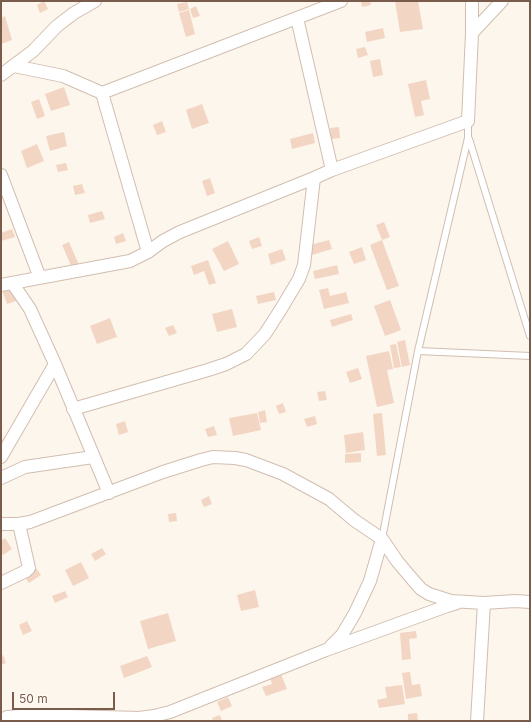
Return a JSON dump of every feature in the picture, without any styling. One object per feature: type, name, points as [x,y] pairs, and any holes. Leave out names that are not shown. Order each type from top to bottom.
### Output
[{"type":"street","points":[[1,75],[33,51],[57,26],[74,13],[95,1]]},
{"type":"street","points":[[14,66],[63,76],[102,92],[341,1]]},
{"type":"street","points":[[7,285],[130,261],[148,252],[180,232],[332,170],[468,121],[472,1]]},
{"type":"street","points":[[472,33],[502,1]]},
{"type":"street","points":[[297,18],[332,170]]},
{"type":"street","points":[[102,92],[148,252]]},
{"type":"street","points":[[1,174],[40,278]]},
{"type":"street","points":[[73,409],[208,370],[226,364],[246,354],[265,334],[302,272],[314,178]]},
{"type":"street","points":[[7,285],[30,309],[55,364],[109,493]]},
{"type":"street","points":[[1,457],[55,364]]},
{"type":"street","points":[[1,478],[25,467],[93,457]]},
{"type":"street","points":[[1,524],[19,524],[52,514],[163,472],[201,460],[214,457],[235,458],[246,460],[283,474],[329,499],[354,520],[382,539],[397,561],[421,589],[429,594],[442,599],[484,603],[515,600],[530,602]]},
{"type":"street","points":[[1,584],[29,568],[19,524]]},
{"type":"street","points":[[326,650],[342,636],[355,613],[370,581],[382,539]]},
{"type":"street","points":[[3,719],[114,718],[154,716],[188,706],[326,650],[447,606],[466,601]]},
{"type":"street","points":[[478,721],[484,603]]},
{"type":"lane","points":[[382,539],[418,351],[468,138],[468,121]]},
{"type":"lane","points":[[468,138],[530,336]]},
{"type":"lane","points":[[418,351],[530,356]]},
{"type":"building","points":[[44,1],[48,9],[40,13],[37,5]]},
{"type":"building","points":[[361,1],[370,1],[371,5],[362,7]]},
{"type":"building","points":[[395,1],[418,1],[423,29],[400,32]]},
{"type":"building","points":[[187,2],[189,9],[179,12],[177,4]]},
{"type":"building","points":[[196,6],[200,16],[193,18],[190,9]]},
{"type":"building","points":[[189,10],[195,34],[186,37],[179,13]]},
{"type":"building","points":[[5,16],[12,40],[1,44],[1,18]]},
{"type":"building","points":[[383,28],[385,38],[367,42],[365,32]]},
{"type":"building","points":[[365,47],[368,55],[358,58],[356,49]]},
{"type":"building","points":[[380,59],[383,75],[373,77],[370,61]]},
{"type":"building","points":[[426,80],[430,99],[421,101],[424,115],[415,117],[408,84]]},
{"type":"building","points":[[64,87],[70,105],[51,111],[45,94]]},
{"type":"building","points":[[39,99],[45,116],[37,119],[31,102]]},
{"type":"building","points":[[202,104],[209,123],[192,129],[186,110]]},
{"type":"building","points":[[162,121],[166,132],[157,135],[153,125]]},
{"type":"building","points":[[339,127],[340,138],[331,139],[330,128]]},
{"type":"building","points":[[64,132],[67,146],[50,151],[46,136]]},
{"type":"building","points":[[313,133],[315,143],[292,149],[290,139]]},
{"type":"building","points":[[37,144],[44,161],[27,168],[21,151]]},
{"type":"building","points":[[66,163],[68,170],[58,172],[56,165]]},
{"type":"building","points":[[210,178],[215,193],[207,196],[202,181]]},
{"type":"building","points":[[82,184],[85,193],[75,195],[73,186]]},
{"type":"building","points":[[102,211],[105,219],[90,223],[88,215]]},
{"type":"building","points":[[384,222],[390,237],[382,240],[376,225]]},
{"type":"building","points":[[12,229],[15,237],[1,241],[1,233]]},
{"type":"building","points":[[123,233],[126,241],[116,244],[114,237]]},
{"type":"building","points":[[259,237],[262,246],[252,249],[249,241]]},
{"type":"building","points":[[329,240],[332,249],[312,255],[310,245]]},
{"type":"building","points":[[382,240],[399,286],[387,290],[370,245]]},
{"type":"building","points":[[228,241],[239,264],[224,271],[212,249]]},
{"type":"building","points":[[69,242],[79,265],[72,268],[62,245]]},
{"type":"building","points":[[362,247],[366,260],[354,264],[349,252]]},
{"type":"building","points":[[282,249],[286,260],[271,265],[268,254]]},
{"type":"building","points":[[208,260],[216,283],[209,285],[204,271],[194,275],[191,266]]},
{"type":"building","points":[[337,265],[339,274],[315,279],[313,271]]},
{"type":"building","points":[[11,287],[16,301],[7,304],[2,290]]},
{"type":"building","points":[[328,288],[330,296],[346,292],[349,303],[324,309],[319,290]]},
{"type":"building","points":[[274,292],[276,300],[258,304],[256,296]]},
{"type":"building","points":[[390,300],[401,330],[385,336],[374,306]]},
{"type":"building","points":[[232,309],[237,327],[217,332],[212,314]]},
{"type":"building","points":[[351,314],[353,320],[332,327],[330,320]]},
{"type":"building","points":[[110,318],[117,337],[97,344],[90,326]]},
{"type":"building","points":[[173,325],[177,333],[169,336],[165,328]]},
{"type":"building","points":[[405,340],[410,365],[402,367],[397,342]]},
{"type":"building","points":[[396,344],[401,367],[394,368],[390,345]]},
{"type":"building","points":[[389,351],[393,369],[387,370],[394,403],[377,407],[366,356]]},
{"type":"building","points":[[358,368],[362,379],[350,383],[346,372]]},
{"type":"building","points":[[325,391],[327,400],[319,401],[317,392]]},
{"type":"building","points":[[283,403],[286,412],[279,414],[276,406]]},
{"type":"building","points":[[265,410],[267,422],[260,423],[258,412]]},
{"type":"building","points":[[257,413],[261,430],[233,436],[229,418]]},
{"type":"building","points":[[382,413],[386,455],[377,456],[373,414]]},
{"type":"building","points":[[315,416],[317,424],[307,427],[304,419]]},
{"type":"building","points":[[125,421],[128,432],[119,435],[116,424]]},
{"type":"building","points":[[214,426],[217,435],[208,437],[205,429]]},
{"type":"building","points":[[363,432],[365,450],[346,453],[344,435]]},
{"type":"building","points":[[361,453],[361,462],[345,463],[345,454]]},
{"type":"building","points":[[209,496],[212,504],[204,507],[201,500]]},
{"type":"building","points":[[176,513],[177,521],[169,522],[168,514]]},
{"type":"building","points":[[5,538],[12,549],[3,555],[1,551],[1,541]]},
{"type":"building","points":[[102,548],[106,554],[95,561],[91,554]]},
{"type":"building","points":[[81,562],[89,578],[73,586],[65,570]]},
{"type":"building","points":[[36,568],[41,575],[29,583],[24,576]]},
{"type":"building","points":[[255,590],[259,607],[241,611],[237,595]]},
{"type":"building","points":[[65,591],[68,597],[55,603],[52,596]]},
{"type":"building","points":[[168,613],[176,641],[148,649],[140,621]]},
{"type":"building","points":[[27,621],[32,631],[23,635],[19,625]]},
{"type":"building","points":[[416,631],[417,638],[409,639],[411,659],[402,660],[400,633]]},
{"type":"building","points":[[3,655],[6,663],[1,665],[1,656]]},
{"type":"building","points":[[147,656],[152,667],[124,678],[120,666]]},
{"type":"building","points":[[410,672],[412,685],[420,684],[422,696],[406,699],[402,673]]},
{"type":"building","points":[[281,674],[287,689],[266,696],[262,687],[272,684],[270,678]]},
{"type":"building","points":[[402,685],[405,704],[379,708],[377,700],[387,698],[385,687]]},
{"type":"building","points":[[228,697],[232,706],[221,711],[217,702]]},
{"type":"building","points":[[417,713],[418,721],[408,721],[408,714]]},
{"type":"building","points":[[220,715],[222,721],[213,721],[212,718]]}]
